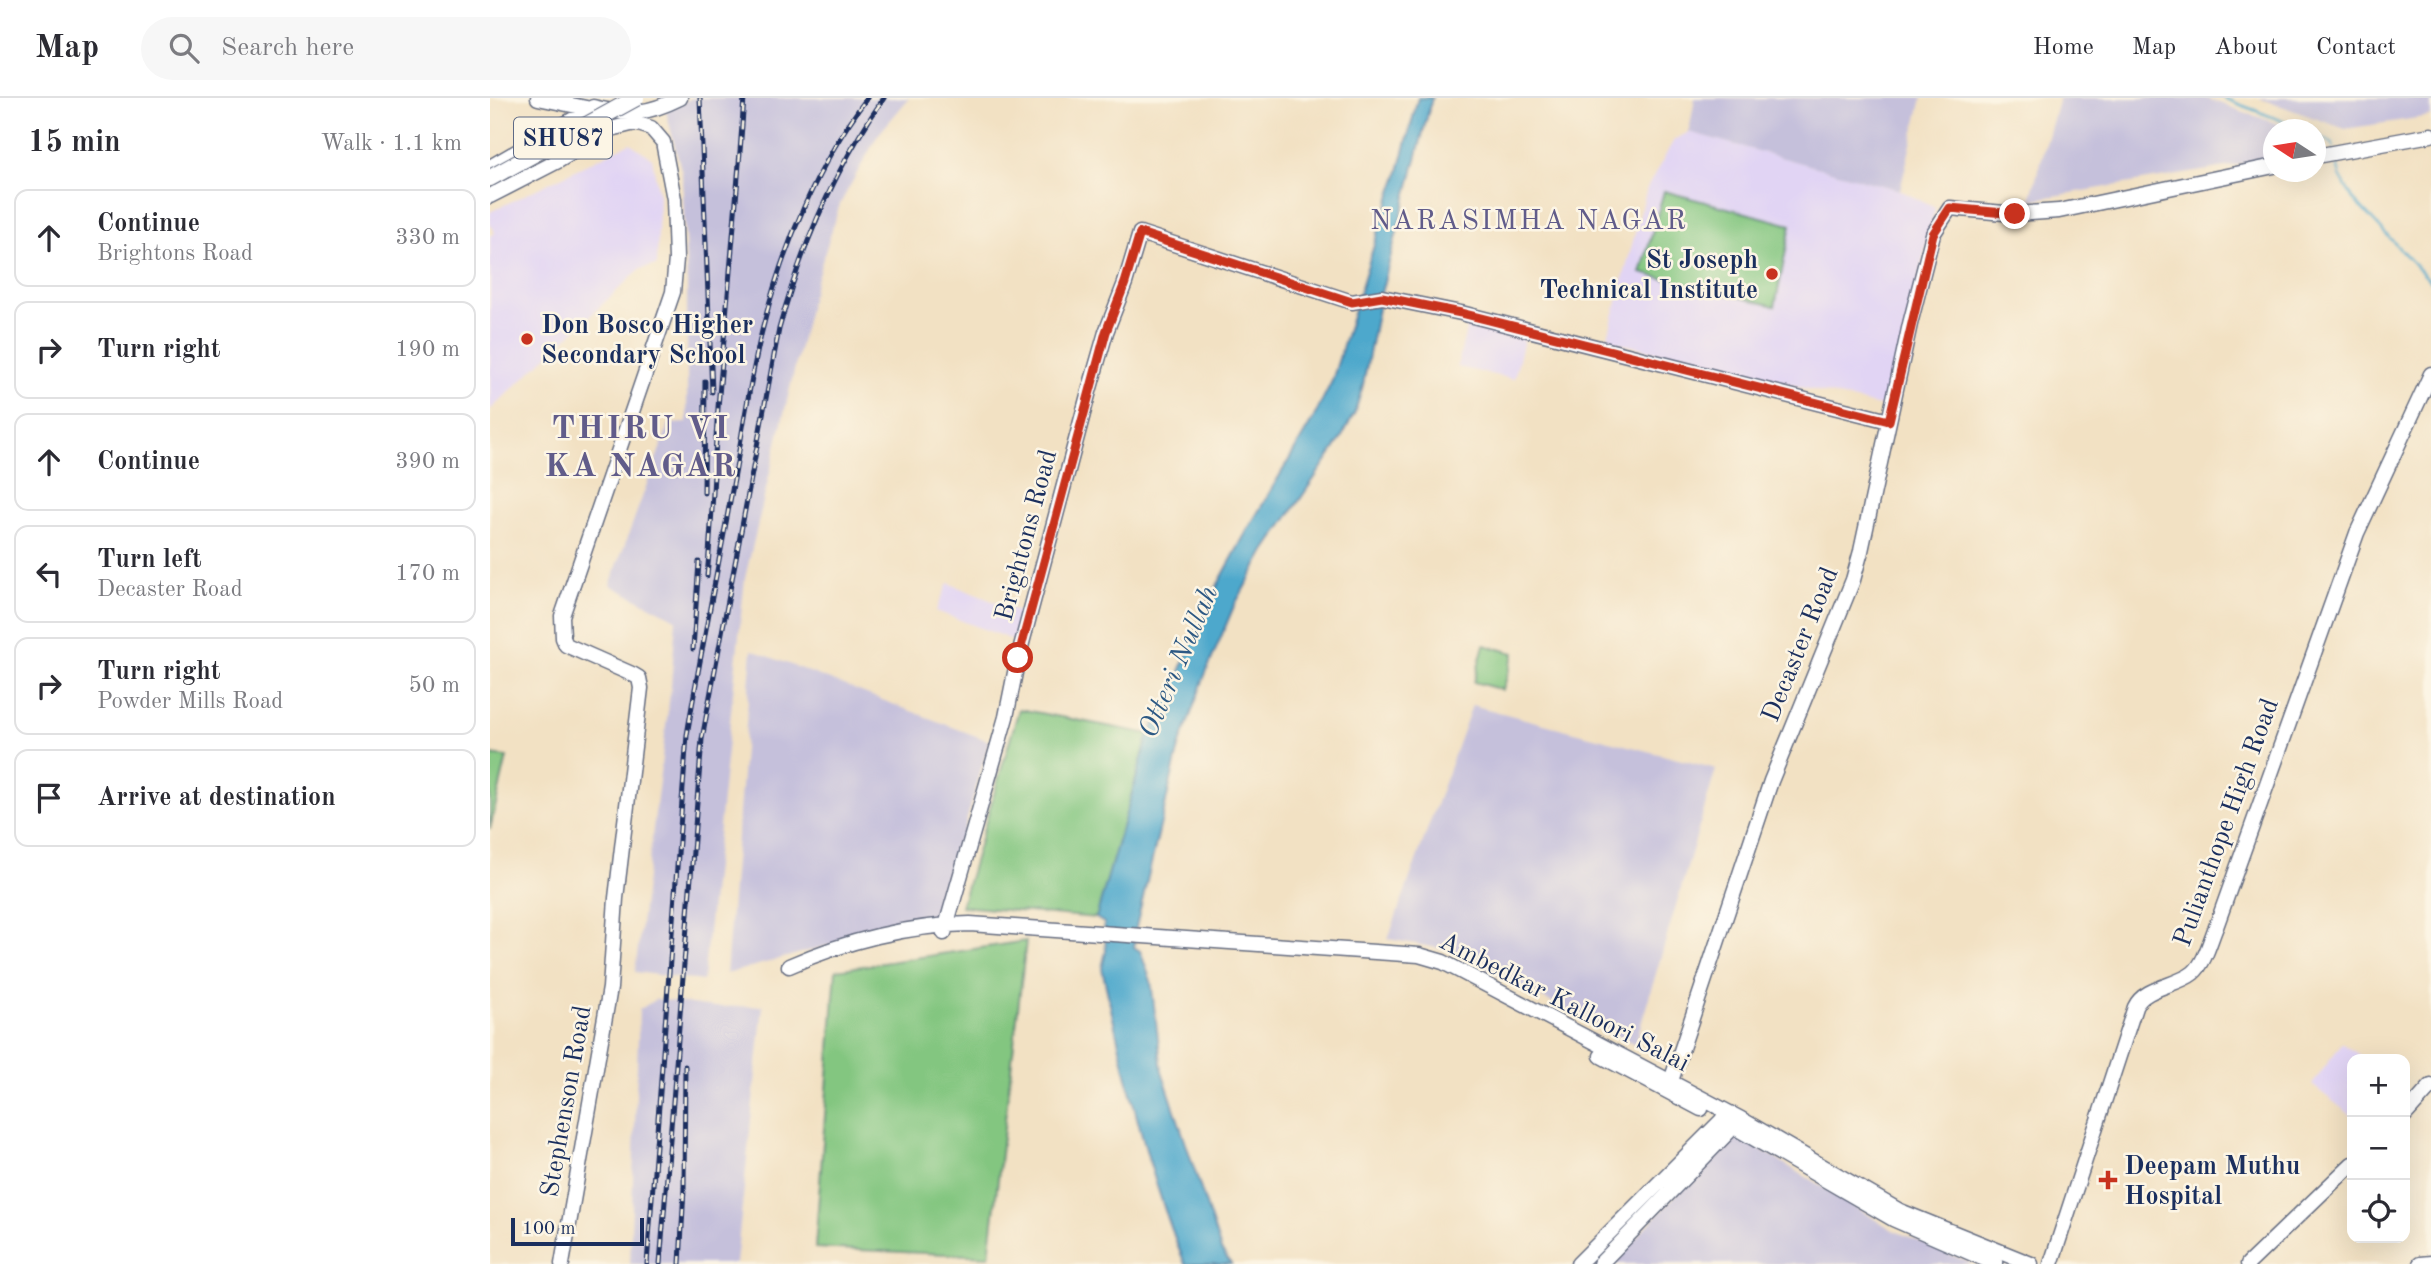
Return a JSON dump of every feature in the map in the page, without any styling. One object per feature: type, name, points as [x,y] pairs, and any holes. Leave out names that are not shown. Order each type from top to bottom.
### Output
[{"type":"main road","name":"SHU87","points":[[490,178],[636,109]]},
{"type":"street","points":[[538,98],[594,105],[618,114],[636,109],[661,108],[680,98]]},
{"type":"street","points":[[594,105],[611,129]]},
{"type":"street","points":[[490,167],[594,105]]},
{"type":"street","points":[[490,196],[558,161],[611,129],[636,109]]},
{"type":"street","name":"Stephenson Road","points":[[562,1264],[610,988],[615,898],[640,682],[634,675],[566,645],[561,623],[566,598],[673,292],[676,259],[674,199],[663,142],[636,109]]},
{"type":"street","points":[[2326,154],[2431,135]]},
{"type":"street","name":"Decaster Road","points":[[1668,1086],[1770,781],[1853,580],[1933,234],[1950,208],[2015,214],[2059,211],[2263,168]]},
{"type":"street","name":"Brightons Road","points":[[945,929],[1006,717],[1027,623],[1088,395],[1106,332],[1140,233],[1352,302],[1382,297],[1461,313],[1889,421]]},
{"type":"street","name":"Pulianthope High Road","points":[[2051,1264],[2135,1007],[2140,999],[2189,976],[2200,965],[2357,533],[2431,373]]},
{"type":"street","name":"Ambedkar Kalloori Salai","points":[[791,969],[845,952],[945,929],[1137,940],[1415,963],[1439,971],[1668,1086],[1900,1210],[2031,1264]]},
{"type":"street","points":[[2410,1109],[2431,1086]]},
{"type":"street","points":[[1578,1264],[1731,1119]]},
{"type":"street","points":[[1600,1264],[1731,1119]]},
{"type":"street","name":"Ambedkar Kalloori Salai","points":[[1731,1119],[1894,1219],[1996,1264]]},
{"type":"street","points":[[2248,1264],[2347,1169]]},
{"type":"street","points":[[2420,1264],[2431,1263]]},
{"type":"shaded area","points":[[692,98],[909,98],[878,135],[840,204],[814,287],[745,578],[703,981],[635,972],[671,686],[676,619],[610,585],[669,424],[687,423],[687,283],[682,173],[666,111]]},
{"type":"shaded area","points":[[1695,98],[1922,98],[1900,190],[1689,132]]},
{"type":"shaded area","points":[[2059,98],[2205,98],[2264,119],[2263,161],[2030,200]]},
{"type":"shaded area","points":[[2259,98],[2431,98],[2431,116],[2345,129],[2326,122],[2326,119],[2317,119]]},
{"type":"shaded area","name":"St Joseph Technical Institute","points":[[1689,132],[1900,190],[1935,208],[1888,408],[1607,340],[1647,188],[1674,140]]},
{"type":"shaded area","name":"Don Bosco Higher Secondary School","points":[[630,143],[652,158],[659,196],[657,265],[640,269],[490,410],[490,236],[495,233],[490,223],[490,212]]},
{"type":"shaded area","points":[[1468,322],[1525,336],[1514,379],[1457,367]]},
{"type":"shaded area","points":[[948,583],[1024,614],[1018,642],[936,611]]},
{"type":"shaded area","points":[[752,650],[989,741],[940,914],[726,974]]},
{"type":"shaded area","points":[[1472,705],[1716,769],[1635,1045],[1449,950],[1388,939]]},
{"type":"shaded area","points":[[656,999],[713,1007],[763,1006],[736,1264],[630,1264],[639,1010]]},
{"type":"shaded area","points":[[2342,1043],[2358,1054],[2347,1054],[2347,1112],[2312,1085]]},
{"type":"shaded area","points":[[1730,1137],[1742,1138],[1893,1230],[1973,1264],[1612,1264]]},
{"type":"green space","points":[[1664,191],[1791,225],[1775,306],[1641,273]]},
{"type":"green space","points":[[1484,645],[1514,653],[1503,690],[1474,682]]},
{"type":"green space","points":[[1019,709],[1149,734],[1096,918],[961,906]]},
{"type":"green space","points":[[490,755],[507,757],[490,829]]},
{"type":"green space","points":[[1026,941],[989,1256],[815,1248],[836,970]]},
{"type":"water","points":[[1418,98],[1432,98],[1381,293],[1355,412],[1339,442],[1265,551],[1234,606],[1179,747],[1136,927],[1134,947],[1140,951],[1151,981],[1162,1071],[1221,1250],[1231,1264],[1185,1264],[1137,1118],[1102,968],[1106,951],[1104,923],[1096,918],[1149,734],[1168,702],[1205,608],[1332,381],[1398,175]]},
{"type":"waterway","points":[[2223,98],[2277,119]]},
{"type":"waterway","points":[[2326,140],[2334,149]]},
{"type":"waterway","points":[[2336,159],[2340,176],[2353,199],[2431,282]]},
{"type":"railway","points":[[700,98],[712,392]]},
{"type":"railway","points":[[707,576],[744,98]]},
{"type":"railway","points":[[647,1264],[687,735],[751,383],[772,294],[792,235],[818,177],[849,123],[867,98]]},
{"type":"railway","points":[[660,1264],[702,739],[779,329],[798,267],[821,209],[850,152],[884,98]]},
{"type":"railway","points":[[704,493],[705,381]]},
{"type":"railway","points":[[693,649],[699,562]]},
{"type":"railway","points":[[680,1264],[685,1066]]},
{"type":"place","name":"St Joseph Technical Institute","points":[[1772,274]]},
{"type":"place","name":"Don Bosco Higher Secondary School","points":[[527,339]]},
{"type":"place","name":"Deepam Muthu Hospital","points":[[2108,1180]]},
{"type":"district","name":"NARASIMHA NAGAR","points":[[1529,219]]},
{"type":"district","name":"THIRU VI KA NAGAR","points":[[641,445]]},
{"type":"route","points":[[1018,658],[1106,332],[1140,233],[1352,302],[1382,297],[1461,313],[1889,421],[1933,234],[1950,208],[2015,214]]},
{"type":"water label","name":"Otteri Nullah","points":[[1177,661]]}]
